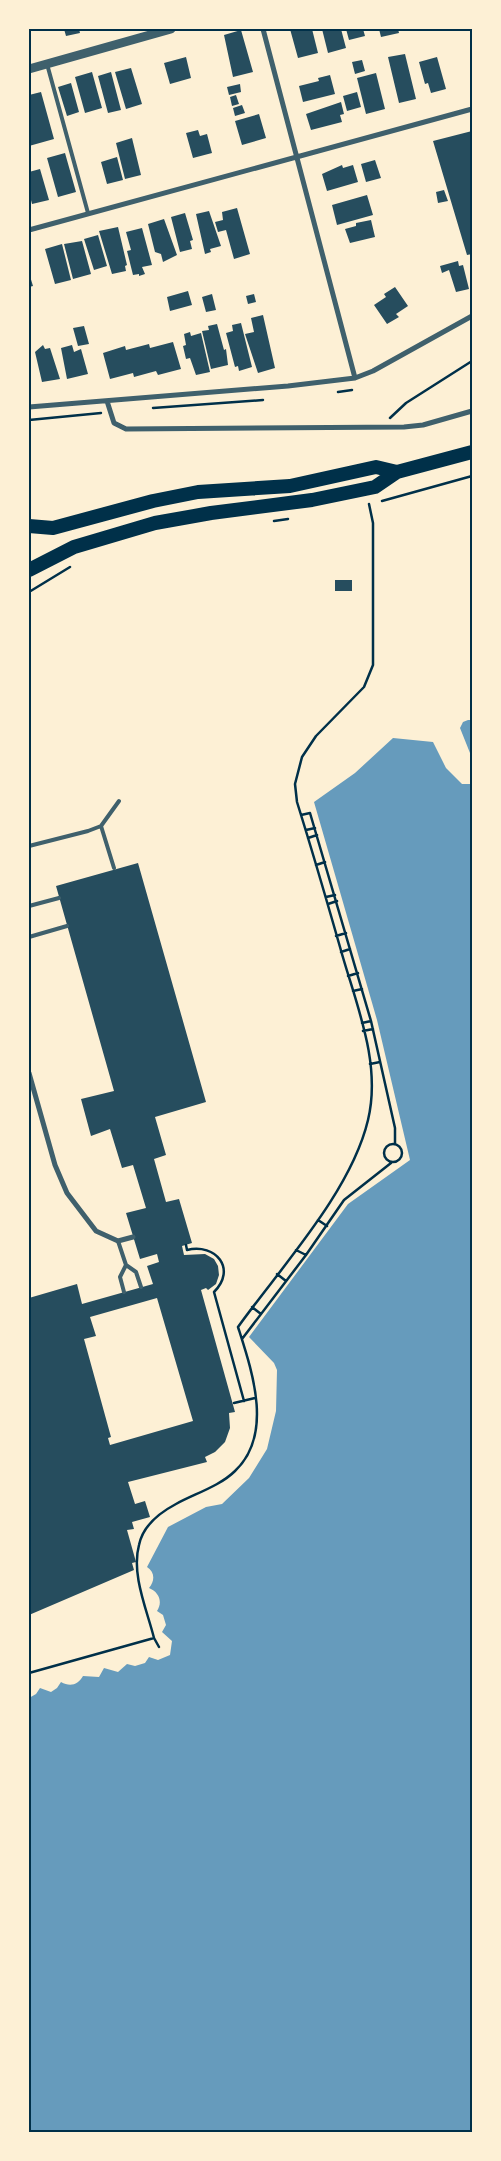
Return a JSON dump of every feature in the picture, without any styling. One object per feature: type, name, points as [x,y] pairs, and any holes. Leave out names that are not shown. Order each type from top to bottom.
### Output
[{"type":"highway","points":[[29,570],[74,547],[155,523],[211,513],[312,500],[375,487],[397,472],[472,452]]},
{"type":"highway","points":[[29,526],[53,528],[153,501],[198,492],[290,486],[376,467],[397,472]]},
{"type":"street","points":[[29,69],[171,29]]},
{"type":"street","points":[[263,29],[355,378]]},
{"type":"street","points":[[29,230],[472,109]]},
{"type":"street","points":[[29,407],[355,378],[373,371],[472,316]]},
{"type":"street","points":[[107,401],[114,423],[126,429],[404,427],[423,425],[472,410]]},
{"type":"street","points":[[29,1073],[55,1165],[67,1193],[96,1231],[118,1241],[133,1237]]},
{"type":"lane","points":[[47,64],[88,213]]},
{"type":"lane","points":[[29,846],[88,832],[101,826],[119,801]]},
{"type":"lane","points":[[101,826],[114,868]]},
{"type":"lane","points":[[29,906],[59,898]]},
{"type":"lane","points":[[29,937],[67,926]]},
{"type":"lane","points":[[118,1241],[126,1265],[136,1272],[141,1288]]},
{"type":"lane","points":[[124,1292],[120,1277],[126,1265]]},
{"type":"path","points":[[389,419],[406,403],[472,361]]},
{"type":"path","points":[[29,420],[73,416]]},
{"type":"path","points":[[360,506],[472,476]]},
{"type":"path","points":[[159,1647],[154,1638],[137,1568],[138,1546],[146,1528],[161,1512],[234,1472],[243,1462],[255,1440],[257,1416],[255,1398],[238,1327],[317,1220],[344,1178],[368,1122],[373,1080],[364,1031],[301,815],[296,784],[302,757],[316,736],[364,687],[373,665],[373,523],[369,504]]},
{"type":"path","points":[[273,521],[290,519]]},
{"type":"path","points":[[29,592],[76,564]]},
{"type":"path","points":[[301,815],[310,812],[358,973],[373,1028],[395,1128],[396,1144]]},
{"type":"path","points":[[306,830],[315,828]]},
{"type":"path","points":[[308,838],[317,835]]},
{"type":"path","points":[[316,865],[325,862]]},
{"type":"path","points":[[326,897],[335,895]]},
{"type":"path","points":[[328,904],[337,901]]},
{"type":"path","points":[[336,936],[346,933]]},
{"type":"path","points":[[341,952],[350,949]]},
{"type":"path","points":[[348,976],[358,973]]},
{"type":"path","points":[[353,991],[362,988]]},
{"type":"path","points":[[362,1023],[371,1021]]},
{"type":"path","points":[[364,1031],[373,1028]]},
{"type":"path","points":[[370,1064],[380,1062]]},
{"type":"path","points":[[242,1339],[306,1255],[347,1196],[391,1162],[399,1161],[403,1153],[402,1149],[396,1144],[391,1144],[385,1149],[385,1157],[391,1162]]},
{"type":"path","points":[[317,1220],[327,1226]]},
{"type":"path","points":[[186,1245],[187,1250],[202,1248],[210,1250],[220,1259],[222,1283],[214,1292],[244,1400]]},
{"type":"path","points":[[296,1249],[306,1255]]},
{"type":"path","points":[[276,1274],[286,1281]]},
{"type":"path","points":[[252,1307],[261,1314]]},
{"type":"path","points":[[234,1403],[255,1398]]},
{"type":"path","points":[[29,1673],[154,1638]]},
{"type":"water","points":[[472,720],[472,758],[460,728],[463,722]]},
{"type":"water","points":[[393,738],[433,742],[446,768],[462,784],[472,784],[472,2132],[29,2132],[29,1698],[36,1694],[40,1688],[51,1692],[61,1682],[71,1685],[79,1681],[83,1676],[99,1677],[104,1668],[118,1672],[127,1664],[135,1666],[145,1663],[149,1657],[158,1660],[170,1655],[172,1641],[162,1632],[166,1625],[163,1615],[157,1611],[160,1604],[158,1595],[149,1588],[153,1577],[152,1571],[147,1567],[168,1527],[206,1507],[222,1504],[249,1478],[267,1449],[276,1411],[277,1370],[274,1363],[249,1337],[348,1204],[410,1160],[377,1020],[314,802],[355,773]]},
{"type":"building","points":[[64,29],[79,29],[80,33],[66,36]]},
{"type":"building","points":[[290,29],[312,29],[318,53],[298,58]]},
{"type":"building","points":[[322,29],[341,29],[346,48],[328,53]]},
{"type":"building","points":[[346,29],[363,29],[365,36],[349,40]]},
{"type":"building","points":[[379,29],[398,29],[399,33],[381,37]]},
{"type":"building","points":[[241,30],[253,72],[233,77],[224,35]]},
{"type":"building","points":[[405,54],[416,99],[399,103],[388,57]]},
{"type":"building","points":[[186,57],[191,78],[170,84],[164,63]]},
{"type":"building","points":[[437,57],[446,89],[431,93],[428,83],[425,84],[419,62]]},
{"type":"building","points":[[362,60],[365,71],[355,74],[352,62]]},
{"type":"building","points":[[131,68],[142,104],[126,109],[115,72]]},
{"type":"building","points":[[92,72],[102,108],[85,113],[75,77]]},
{"type":"building","points":[[111,72],[121,110],[108,113],[98,76]]},
{"type":"building","points":[[376,73],[385,109],[366,114],[357,78]]},
{"type":"building","points":[[330,75],[335,94],[303,102],[299,86],[319,81],[318,78]]},
{"type":"building","points":[[71,83],[79,112],[67,116],[58,87]]},
{"type":"building","points":[[240,84],[241,92],[229,95],[227,87]]},
{"type":"building","points":[[41,92],[54,139],[29,146],[29,95]]},
{"type":"building","points":[[357,92],[361,107],[347,111],[343,96]]},
{"type":"building","points":[[236,95],[239,104],[232,106],[230,97]]},
{"type":"building","points":[[341,102],[344,114],[340,115],[342,122],[311,130],[306,114]]},
{"type":"building","points":[[242,105],[245,113],[235,116],[233,108]]},
{"type":"building","points":[[259,114],[266,138],[242,145],[235,121]]},
{"type":"building","points":[[198,130],[200,136],[207,134],[212,153],[193,158],[186,133]]},
{"type":"building","points":[[472,131],[472,254],[467,255],[433,141]]},
{"type":"building","points":[[132,138],[141,175],[125,179],[116,143]]},
{"type":"building","points":[[65,153],[76,192],[58,197],[47,158]]},
{"type":"building","points":[[117,157],[123,180],[107,184],[101,162]]},
{"type":"building","points":[[375,160],[381,178],[366,182],[361,164]]},
{"type":"building","points":[[342,165],[343,168],[353,165],[358,182],[327,191],[322,174]]},
{"type":"building","points":[[40,169],[49,200],[32,204],[29,192],[29,172]]},
{"type":"building","points":[[444,190],[448,201],[438,203],[436,192]]},
{"type":"building","points":[[367,195],[373,215],[337,225],[332,205]]},
{"type":"building","points":[[237,208],[250,254],[234,259],[226,230],[218,232],[215,222],[223,220],[222,212]]},
{"type":"building","points":[[209,211],[221,246],[210,249],[211,252],[205,254],[196,214]]},
{"type":"building","points":[[185,213],[193,240],[190,241],[192,249],[180,252],[171,217]]},
{"type":"building","points":[[164,219],[177,255],[163,262],[161,254],[155,252],[148,224]]},
{"type":"building","points":[[371,220],[375,237],[350,243],[345,229],[356,226],[356,223]]},
{"type":"building","points":[[118,227],[127,265],[125,266],[126,271],[112,274],[99,231]]},
{"type":"building","points":[[142,228],[152,265],[142,267],[145,274],[139,276],[139,274],[133,275],[127,251],[131,250],[126,232]]},
{"type":"building","points":[[98,235],[107,266],[94,270],[84,239]]},
{"type":"building","points":[[82,241],[91,274],[73,279],[64,244]]},
{"type":"building","points":[[62,244],[71,280],[55,284],[45,249]]},
{"type":"building","points":[[458,261],[459,266],[463,265],[469,289],[456,292],[449,270],[442,273],[440,266]]},
{"type":"building","points":[[29,273],[33,286],[29,287]]},
{"type":"building","points":[[395,287],[408,306],[396,314],[399,317],[387,324],[374,305],[386,297],[384,294]]},
{"type":"building","points":[[188,291],[192,305],[170,311],[167,297]]},
{"type":"building","points":[[212,294],[216,310],[206,312],[202,297]]},
{"type":"building","points":[[254,294],[256,302],[248,304],[246,296]]},
{"type":"building","points":[[263,315],[275,368],[258,373],[245,334],[254,332],[251,318]]},
{"type":"building","points":[[241,323],[252,367],[239,371],[238,366],[235,367],[226,333],[233,331],[232,325]]},
{"type":"building","points":[[217,324],[224,350],[226,349],[228,365],[211,369],[202,331],[209,330],[208,326]]},
{"type":"building","points":[[84,326],[89,344],[78,346],[73,328]]},
{"type":"building","points":[[190,332],[191,336],[201,333],[210,372],[196,375],[190,358],[186,359],[183,346],[186,345],[184,334]]},
{"type":"building","points":[[173,342],[181,369],[158,375],[156,371],[134,377],[133,373],[110,379],[103,353],[125,346],[126,350],[149,344],[150,348]]},
{"type":"building","points":[[43,345],[45,349],[50,348],[60,379],[42,382],[35,352]]},
{"type":"building","points":[[72,345],[74,352],[81,349],[88,374],[67,379],[61,348]]},
{"type":"building","points":[[335,580],[352,580],[352,591],[335,591]]},
{"type":"building","points":[[138,863],[206,1102],[155,1117],[166,1155],[154,1159],[166,1202],[179,1199],[192,1243],[182,1246],[184,1255],[205,1254],[214,1259],[218,1266],[219,1275],[216,1284],[208,1290],[206,1288],[201,1290],[235,1412],[229,1413],[230,1428],[225,1442],[215,1452],[205,1457],[207,1462],[128,1482],[135,1504],[145,1501],[150,1517],[132,1522],[134,1529],[127,1530],[136,1562],[132,1563],[134,1570],[29,1615],[29,1298],[77,1284],[82,1304],[153,1284],[147,1266],[159,1262],[157,1254],[140,1259],[126,1213],[146,1208],[133,1165],[122,1168],[110,1129],[91,1136],[81,1099],[114,1091],[56,886]],"holes":[[[157,1298],[193,1421],[110,1445],[108,1438],[111,1437],[84,1339],[96,1336],[90,1317]]]}]
